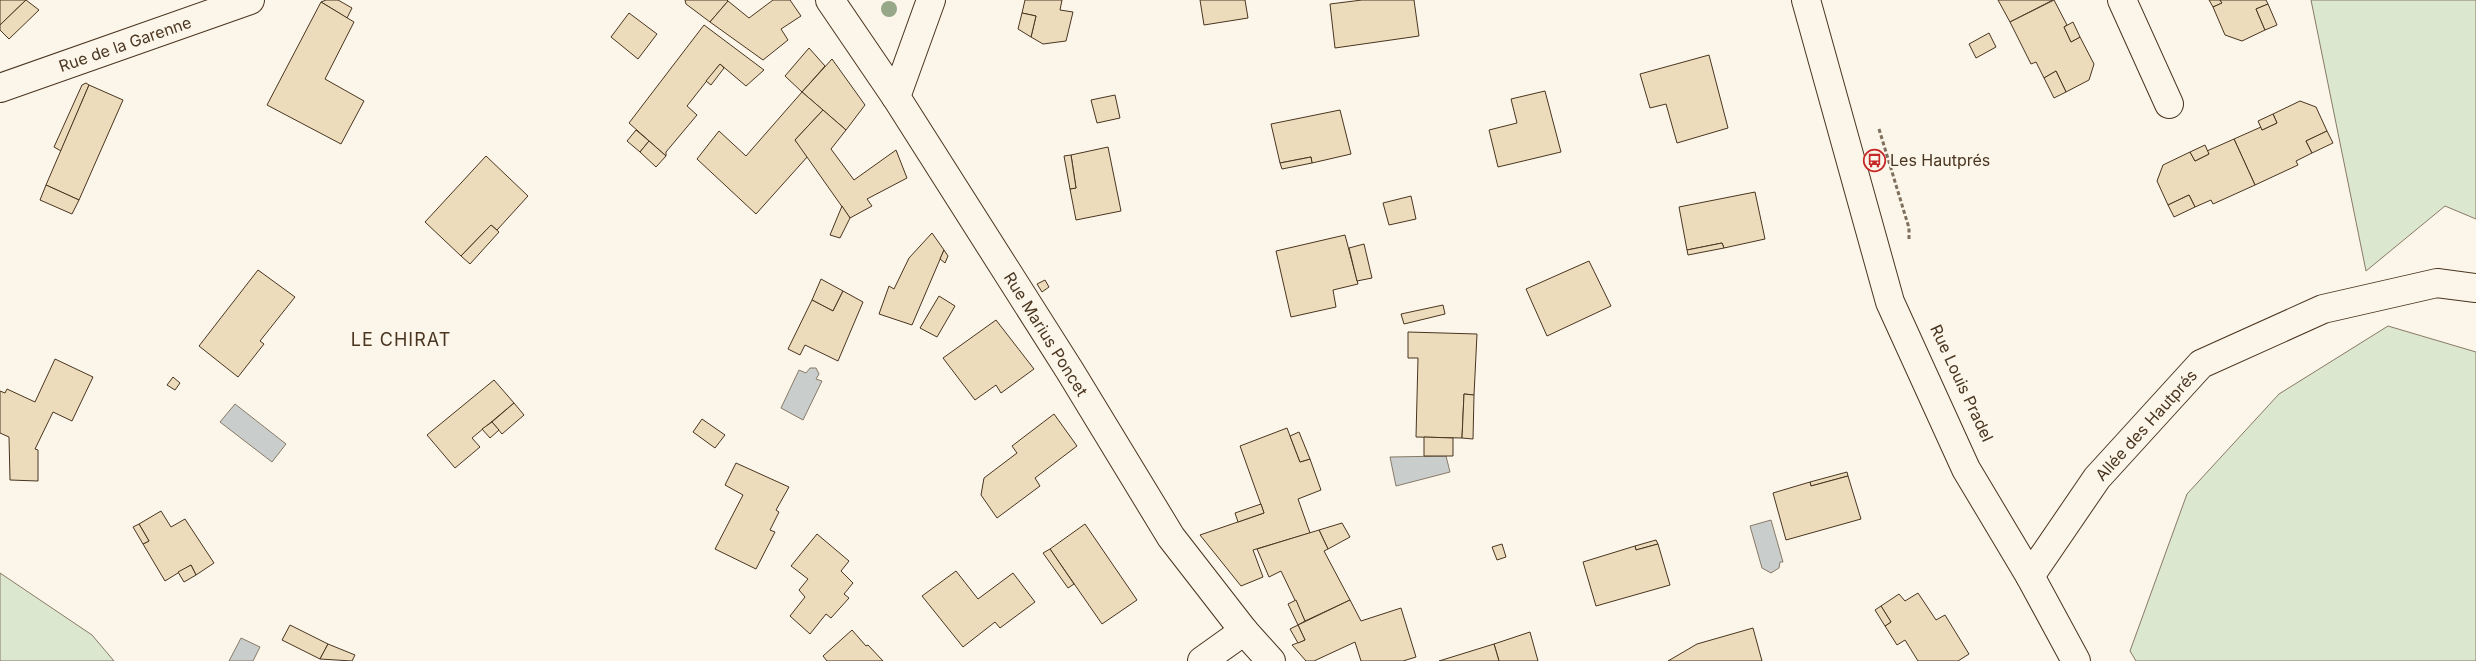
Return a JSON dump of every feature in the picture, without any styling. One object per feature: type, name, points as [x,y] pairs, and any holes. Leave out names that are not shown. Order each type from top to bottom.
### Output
[{"type":"street","name":"Rue de la Garenne","points":[[0,88],[250,0]]},
{"type":"street","name":"Rue Marius Poncet","points":[[830,0],[896,97],[1070,371],[1171,537],[1244,631],[1271,661]]},
{"type":"street","points":[[896,97],[931,0]]},
{"type":"street","name":"Rue Louis Pradel","points":[[1806,0],[1890,302],[1966,470],[2030,576],[2076,661]]},
{"type":"street","points":[[2122,0],[2169,104]]},
{"type":"street","name":"Allée des Hautprés","points":[[2030,576],[2097,478],[2201,364],[2322,309],[2437,283],[2476,288]]},
{"type":"street","points":[[1202,661],[1244,631]]},
{"type":"path","points":[[1877,125],[1909,228],[1908,248]]},
{"type":"green space","points":[[2311,0],[2476,0],[2476,219],[2445,206],[2366,271]]},
{"type":"green space","points":[[2388,326],[2476,352],[2476,661],[2136,661],[2130,651],[2187,494],[2279,394]]},
{"type":"green space","points":[[0,573],[92,635],[114,661],[0,661]]},
{"type":"shaded area","points":[[810,368],[816,368],[819,374],[816,379],[822,381],[803,420],[781,408],[799,370],[806,373]]},
{"type":"shaded area","points":[[235,404],[286,444],[272,462],[220,422]]},
{"type":"shaded area","points":[[1446,456],[1450,472],[1396,486],[1390,457]]},
{"type":"shaded area","points":[[1771,520],[1783,562],[1780,562],[1779,568],[1771,573],[1762,568],[1750,526]]},
{"type":"shaded area","points":[[241,638],[260,647],[253,661],[229,661]]},
{"type":"building","points":[[0,0],[26,0],[0,25]]},
{"type":"building","points":[[26,0],[39,10],[9,39],[0,30],[0,25]]},
{"type":"building","points":[[338,0],[352,8],[347,18],[321,2]]},
{"type":"building","points":[[685,0],[728,1],[710,22],[686,4]]},
{"type":"building","points":[[773,0],[790,0],[801,16],[781,29],[788,40],[763,60],[710,22],[728,1],[749,18]]},
{"type":"building","points":[[1025,0],[1062,0],[1060,10],[1073,12],[1066,41],[1043,44],[1031,37],[1036,16],[1022,13]]},
{"type":"building","points":[[1200,0],[1245,0],[1248,18],[1204,25]]},
{"type":"building","points":[[1362,0],[1414,0],[1419,36],[1335,48],[1330,4]]},
{"type":"building","points":[[1998,0],[2053,0],[2010,22]]},
{"type":"building","points":[[2054,0],[2067,25],[2064,27],[2071,42],[2080,37],[2094,64],[2089,80],[2066,92],[2056,71],[2044,78],[2036,62],[2031,64],[2010,22]]},
{"type":"building","points":[[2209,0],[2220,0],[2222,3],[2213,7]]},
{"type":"building","points":[[2220,0],[2266,0],[2268,4],[2256,9],[2265,30],[2242,41],[2225,35],[2213,7],[2222,3]]},
{"type":"building","points":[[321,2],[354,22],[325,79],[364,101],[341,144],[267,105]]},
{"type":"building","points":[[2268,4],[2277,25],[2265,30],[2256,9]]},
{"type":"building","points":[[629,13],[657,34],[638,59],[611,37]]},
{"type":"building","points":[[1022,13],[1036,16],[1031,37],[1018,29]]},
{"type":"building","points":[[2073,22],[2080,37],[2071,42],[2064,27]]},
{"type":"building","points":[[704,25],[764,70],[746,86],[720,64],[687,106],[697,115],[666,152],[666,156],[629,123]]},
{"type":"building","points":[[1989,33],[1996,47],[1976,58],[1969,44]]},
{"type":"building","points":[[809,48],[825,66],[802,92],[785,76]]},
{"type":"building","points":[[1709,55],[1728,128],[1677,143],[1666,104],[1650,108],[1640,74]]},
{"type":"building","points":[[832,59],[865,105],[846,130],[802,92]]},
{"type":"building","points":[[720,64],[724,68],[711,85],[706,81]]},
{"type":"building","points":[[2056,71],[2066,92],[2054,98],[2044,78]]},
{"type":"building","points":[[86,83],[89,85],[61,151],[54,147],[82,85]]},
{"type":"building","points":[[89,85],[123,100],[79,200],[46,185]]},
{"type":"building","points":[[1545,91],[1561,152],[1498,167],[1489,130],[1517,123],[1511,99]]},
{"type":"building","points":[[802,92],[823,110],[795,140],[808,156],[756,214],[697,159],[719,131],[746,156]]},
{"type":"building","points":[[1115,95],[1120,118],[1097,123],[1091,100]]},
{"type":"building","points":[[2300,101],[2316,107],[2327,131],[2306,141],[2312,153],[2296,161],[2298,165],[2255,185],[2234,139],[2261,127],[2262,130],[2277,123],[2273,114]]},
{"type":"building","points":[[823,110],[846,130],[831,149],[854,180],[896,150],[907,178],[867,199],[872,206],[850,218],[795,140]]},
{"type":"building","points":[[1340,110],[1351,154],[1312,163],[1311,157],[1280,163],[1271,124]]},
{"type":"building","points":[[2273,114],[2277,123],[2262,130],[2258,121]]},
{"type":"building","points":[[636,130],[649,141],[640,152],[627,141]]},
{"type":"building","points":[[2327,131],[2333,143],[2312,153],[2306,141]]},
{"type":"building","points":[[2234,139],[2255,185],[2213,204],[2211,200],[2195,207],[2189,195],[2168,205],[2157,181],[2163,165],[2190,152],[2195,161],[2209,154],[2207,151]]},
{"type":"building","points":[[649,141],[666,156],[656,167],[640,152]]},
{"type":"building","points":[[2205,145],[2209,154],[2195,161],[2190,152]]},
{"type":"building","points":[[1108,147],[1121,211],[1076,220],[1070,189],[1076,188],[1071,155]]},
{"type":"building","points":[[1071,155],[1076,188],[1070,189],[1064,156]]},
{"type":"building","points":[[486,156],[528,196],[497,230],[491,225],[461,256],[425,222]]},
{"type":"building","points":[[1311,157],[1312,163],[1282,169],[1280,163]]},
{"type":"building","points":[[46,185],[79,200],[72,214],[40,200]]},
{"type":"building","points":[[1755,192],[1765,239],[1724,248],[1722,243],[1687,250],[1679,207]]},
{"type":"building","points":[[2189,195],[2195,207],[2174,217],[2168,205]]},
{"type":"building","points":[[1411,196],[1416,219],[1389,225],[1383,203]]},
{"type":"building","points":[[842,206],[850,218],[840,238],[830,235]]},
{"type":"building","points":[[491,225],[499,232],[470,264],[461,256]]},
{"type":"building","points":[[932,233],[944,250],[912,325],[879,314],[889,286],[894,289],[909,258]]},
{"type":"building","points":[[1345,235],[1358,284],[1333,290],[1336,307],[1291,317],[1276,251]]},
{"type":"building","points":[[1722,243],[1724,248],[1688,255],[1687,250]]},
{"type":"building","points":[[1364,244],[1372,278],[1357,281],[1349,248]]},
{"type":"building","points":[[944,250],[948,256],[945,263],[940,259]]},
{"type":"building","points":[[1589,261],[1611,306],[1547,336],[1526,289]]},
{"type":"building","points":[[258,270],[295,297],[260,341],[264,344],[238,377],[199,346]]},
{"type":"building","points":[[821,279],[843,291],[833,311],[812,300]]},
{"type":"building","points":[[1045,280],[1049,287],[1042,292],[1037,284]]},
{"type":"building","points":[[843,291],[863,302],[838,361],[805,345],[800,355],[788,349],[812,300],[833,311]]},
{"type":"building","points":[[939,296],[955,306],[937,337],[920,328]]},
{"type":"building","points":[[1443,305],[1445,314],[1404,324],[1401,314]]},
{"type":"building","points":[[996,320],[1034,369],[1001,393],[996,385],[975,400],[943,358]]},
{"type":"building","points":[[1408,332],[1477,334],[1474,395],[1464,394],[1462,438],[1416,437],[1418,358],[1408,358]]},
{"type":"building","points":[[55,359],[93,377],[72,421],[53,412],[35,449],[38,450],[38,481],[10,480],[9,437],[0,433],[0,391],[5,393],[7,389],[35,402]]},
{"type":"building","points":[[173,377],[180,383],[175,390],[167,385]]},
{"type":"building","points":[[494,380],[514,403],[472,438],[480,447],[455,468],[427,435]]},
{"type":"building","points":[[1464,394],[1474,395],[1473,439],[1462,438]]},
{"type":"building","points":[[514,403],[524,415],[502,434],[492,422]]},
{"type":"building","points":[[1054,414],[1077,446],[1035,478],[1040,486],[997,518],[981,495],[984,478],[1017,453],[1012,446]]},
{"type":"building","points":[[702,419],[725,435],[715,448],[693,432]]},
{"type":"building","points":[[492,422],[499,430],[490,438],[482,429]]},
{"type":"building","points":[[1287,428],[1300,462],[1310,459],[1321,490],[1298,499],[1310,533],[1253,550],[1263,577],[1241,586],[1200,535],[1264,513],[1240,446]]},
{"type":"building","points":[[1299,432],[1310,459],[1300,462],[1290,436]]},
{"type":"building","points":[[1424,437],[1453,438],[1453,456],[1424,456]]},
{"type":"building","points":[[736,463],[789,487],[776,510],[779,512],[770,530],[775,532],[756,569],[715,549],[743,495],[725,485]]},
{"type":"building","points":[[1847,472],[1848,476],[1811,486],[1810,482]]},
{"type":"building","points":[[1848,476],[1861,519],[1786,540],[1773,493],[1810,482],[1811,486]]},
{"type":"building","points":[[1261,504],[1264,513],[1238,522],[1235,513]]},
{"type":"building","points":[[161,511],[171,527],[185,519],[214,563],[196,575],[191,565],[165,581],[143,544],[149,541],[139,524]]},
{"type":"building","points":[[1342,523],[1350,537],[1328,549],[1319,530]]},
{"type":"building","points":[[139,524],[149,541],[143,544],[133,527]]},
{"type":"building","points":[[1085,524],[1137,600],[1102,624],[1050,549]]},
{"type":"building","points":[[1319,530],[1328,549],[1324,551],[1350,600],[1305,621],[1281,571],[1269,577],[1257,549]]},
{"type":"building","points":[[817,534],[849,561],[841,571],[853,583],[844,594],[849,598],[831,618],[826,614],[810,634],[790,616],[805,597],[799,590],[808,579],[791,566]]},
{"type":"building","points":[[1656,540],[1658,544],[1636,550],[1635,546]]},
{"type":"building","points":[[1502,544],[1506,557],[1497,560],[1492,547]]},
{"type":"building","points":[[1658,544],[1670,585],[1596,606],[1583,562],[1635,546],[1636,550]]},
{"type":"building","points":[[1050,549],[1074,584],[1068,588],[1043,553]]},
{"type":"building","points":[[191,565],[196,575],[184,582],[178,572]]},
{"type":"building","points":[[956,571],[978,599],[1013,573],[1035,602],[1000,628],[995,622],[963,647],[922,596]]},
{"type":"building","points":[[1918,593],[1936,620],[1945,615],[1969,654],[1958,661],[1918,661],[1905,640],[1897,645],[1885,626],[1891,622],[1881,606],[1899,594],[1905,601]]},
{"type":"building","points":[[1296,600],[1305,621],[1298,625],[1288,604]]},
{"type":"building","points":[[1350,600],[1361,621],[1401,608],[1416,657],[1403,661],[1361,661],[1355,642],[1314,661],[1306,661],[1292,645],[1305,640],[1298,625]]},
{"type":"building","points":[[1881,606],[1891,622],[1885,626],[1875,610]]},
{"type":"building","points":[[290,625],[328,644],[320,659],[282,640]]},
{"type":"building","points":[[1298,625],[1305,640],[1298,643],[1290,629]]},
{"type":"building","points":[[1753,628],[1762,661],[1668,661],[1697,644]]},
{"type":"building","points":[[852,630],[883,661],[827,661],[823,656]]},
{"type":"building","points":[[1530,632],[1538,661],[1499,661],[1494,644]]},
{"type":"building","points":[[328,644],[355,655],[352,661],[320,659]]},
{"type":"building","points":[[1494,644],[1499,661],[1439,661]]},
{"type":"place","name":"Les Hautprés","points":[[1874,160]]},
{"type":"district","name":"LE CHIRAT","points":[[401,340]]}]
